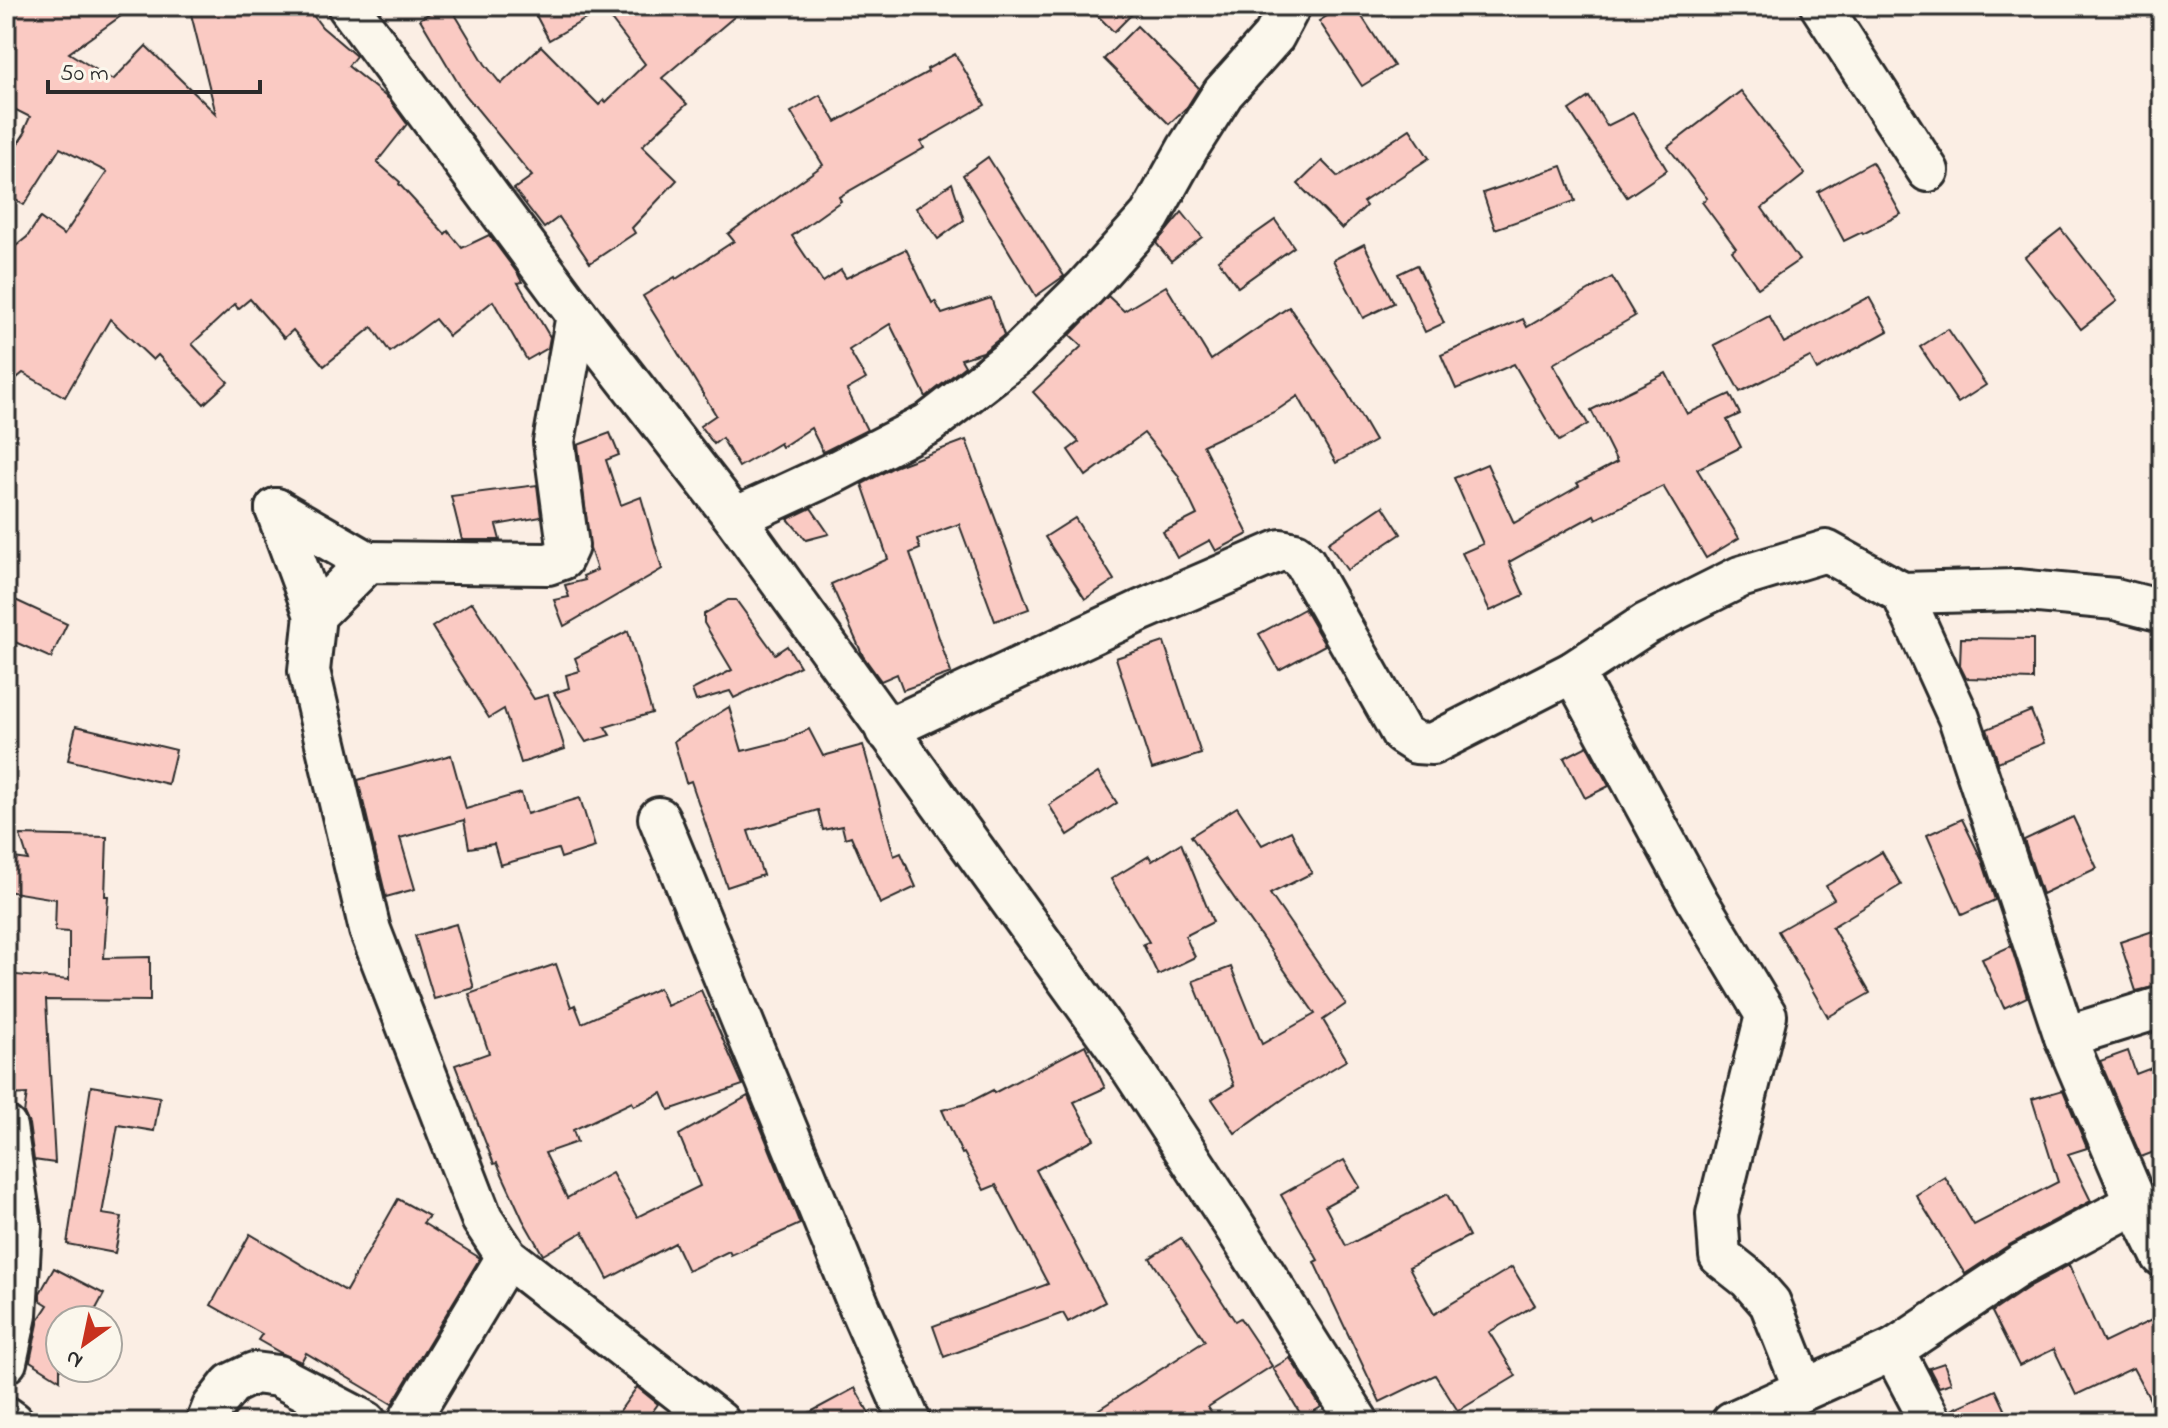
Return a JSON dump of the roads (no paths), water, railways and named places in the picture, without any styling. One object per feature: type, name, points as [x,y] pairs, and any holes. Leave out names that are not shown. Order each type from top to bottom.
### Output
[{"type":"street","points":[[348,6],[577,315],[735,518],[1130,1066],[1358,1422]]},
{"type":"street","points":[[735,518],[833,473],[928,424],[1018,354],[1085,288],[1150,216],[1223,93],[1274,36],[1290,6]]},
{"type":"street","points":[[1821,6],[1928,171]]},
{"type":"street","points":[[577,315],[554,442],[568,546],[562,559],[548,564],[368,562],[276,509],[315,615],[309,671],[370,930],[482,1219],[507,1257],[719,1422]]},
{"type":"street","points":[[886,730],[1140,611],[1281,550],[1295,553],[1305,563],[1402,734],[1416,743],[1432,744],[1573,672],[1646,624],[1740,577],[1826,551],[1902,593],[2017,590],[2115,599],[2162,611]]},
{"type":"street","points":[[315,615],[368,562]]},
{"type":"street","points":[[1902,593],[1959,718],[2065,1037],[2162,1256]]},
{"type":"street","points":[[1573,672],[1698,902],[1766,1015],[1717,1214],[1720,1256],[1749,1279],[1770,1303],[1804,1389]]},
{"type":"street","points":[[659,818],[859,1306],[910,1422]]},
{"type":"street","points":[[2065,1037],[2162,1007]]},
{"type":"street","points":[[6,1127],[21,1226],[16,1315],[6,1362]]},
{"type":"street","points":[[1732,1422],[1893,1350],[2020,1265],[2136,1203]]},
{"type":"street","points":[[408,1422],[507,1257]]},
{"type":"street","points":[[1893,1350],[1931,1422]]},
{"type":"street","points":[[207,1422],[213,1407],[231,1384],[254,1373],[278,1376],[366,1422]]},
{"type":"street","points":[[6,1417],[13,1422]]}]
